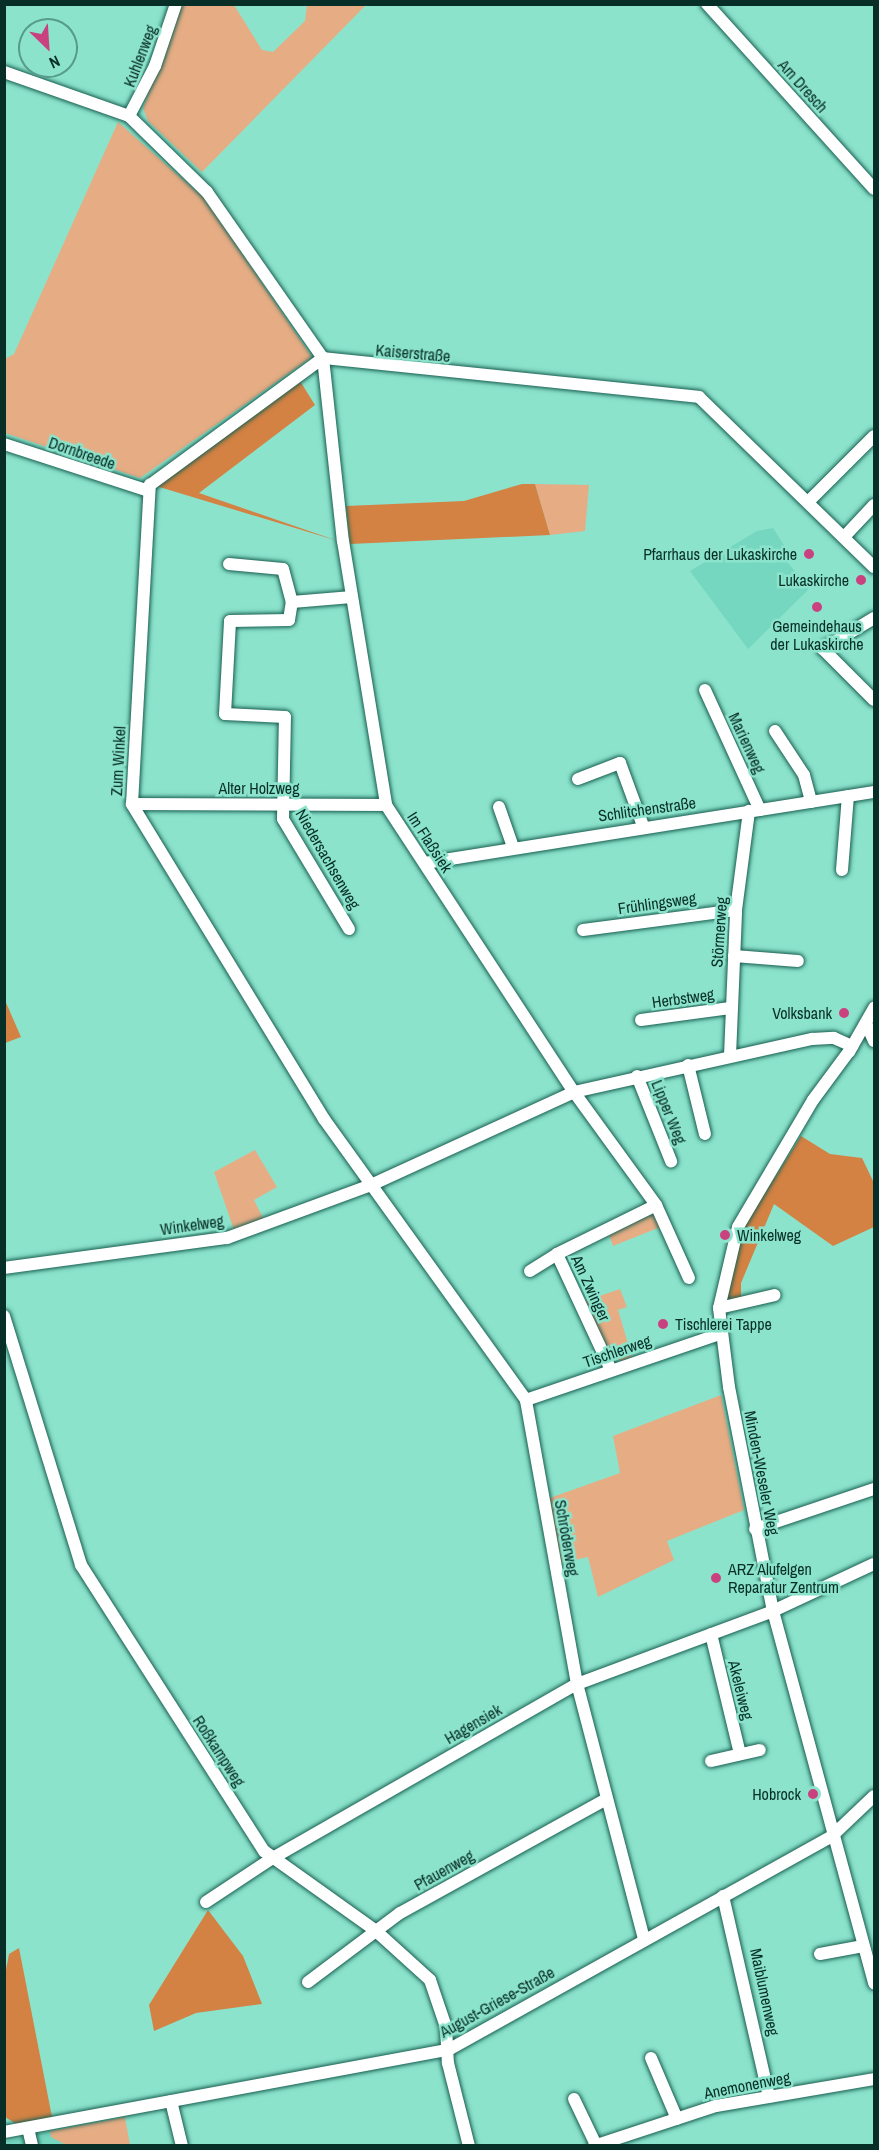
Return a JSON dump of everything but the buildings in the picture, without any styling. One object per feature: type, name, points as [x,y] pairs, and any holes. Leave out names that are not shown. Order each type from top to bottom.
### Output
[{"type":"street","name":"Kuhlenweg","points":[[129,116],[176,4]]},
{"type":"street","name":"Am Dresch","points":[[707,4],[874,189]]},
{"type":"street","points":[[4,72],[129,116],[207,192],[323,358],[156,478],[149,491]]},
{"type":"street","name":"Kaiserstraße","points":[[323,358],[699,398],[809,501],[874,567]]},
{"type":"street","name":"Im Flaßsiek","points":[[323,358],[351,597],[386,805],[574,1092],[656,1205],[689,1278]]},
{"type":"street","points":[[809,501],[874,435]]},
{"type":"street","name":"Dornbreede","points":[[4,444],[149,491]]},
{"type":"street","name":"Zum Winkel","points":[[149,491],[132,804],[324,1119],[371,1185]]},
{"type":"street","points":[[844,537],[874,505]]},
{"type":"street","points":[[229,564],[284,569],[292,602],[289,620],[230,621],[225,714],[285,717],[280,805]]},
{"type":"street","points":[[292,602],[351,597]]},
{"type":"street","points":[[874,618],[822,649],[874,700]]},
{"type":"street","name":"Marienweg","points":[[705,690],[754,810]]},
{"type":"street","points":[[775,731],[804,775],[811,802]]},
{"type":"street","points":[[578,779],[620,763],[643,826]]},
{"type":"street","name":"Schlitchenstraße","points":[[425,862],[643,826],[874,792]]},
{"type":"street","points":[[842,870],[848,796]]},
{"type":"street","name":"Alter Holzweg","points":[[132,804],[386,805]]},
{"type":"street","name":"Niedersachsenweg","points":[[280,805],[283,819],[349,929]]},
{"type":"street","points":[[499,807],[513,847]]},
{"type":"street","name":"Störmerweg","points":[[730,1056],[730,1008],[736,910],[754,810]]},
{"type":"street","name":"Frühlingsweg","points":[[583,930],[736,910]]},
{"type":"street","points":[[734,956],[798,962]]},
{"type":"street","name":"Herbstweg","points":[[640,1020],[730,1008]]},
{"type":"street","points":[[872,1014],[874,1041]]},
{"type":"street","name":"Minden-Weseler Weg","points":[[872,1014],[803,1120],[738,1227],[719,1308],[720,1334],[755,1529],[773,1611],[832,1836],[874,1984]]},
{"type":"street","name":"Winkelweg","points":[[4,1268],[227,1238],[371,1185],[574,1092],[637,1076],[817,1038],[851,1048]]},
{"type":"street","points":[[688,1065],[705,1134]]},
{"type":"street","name":"Lipper Weg","points":[[637,1076],[671,1161]]},
{"type":"street","name":"Schröderweg","points":[[371,1185],[526,1400],[576,1684],[605,1800],[644,1939]]},
{"type":"street","name":"Am Zwinger","points":[[611,1370],[557,1254],[656,1205]]},
{"type":"street","points":[[530,1271],[557,1254]]},
{"type":"street","points":[[719,1308],[775,1295]]},
{"type":"street","name":"Roßkampweg","points":[[4,1316],[81,1565],[271,1859],[376,1931],[430,1980],[469,2145]]},
{"type":"street","name":"Tischlerweg","points":[[526,1400],[720,1334]]},
{"type":"street","points":[[755,1529],[874,1489]]},
{"type":"street","name":"Hagensiek","points":[[206,1902],[271,1859],[576,1684],[773,1611],[874,1564]]},
{"type":"street","name":"Akeleiweg","points":[[711,1634],[740,1754]]},
{"type":"street","points":[[711,1761],[760,1750]]},
{"type":"street","name":"August-Griese-Straße","points":[[4,2132],[448,2049],[832,1836],[874,1796]]},
{"type":"street","name":"Pfauenweg","points":[[308,1983],[376,1931],[605,1800]]},
{"type":"street","name":"Maiblumenweg","points":[[723,1896],[769,2097]]},
{"type":"street","points":[[820,1954],[863,1946]]},
{"type":"street","points":[[651,2058],[677,2119]]},
{"type":"street","name":"Anemonenweg","points":[[595,2145],[677,2119],[769,2097],[874,2079]]},
{"type":"street","points":[[574,2099],[595,2145]]},
{"type":"street","points":[[171,2101],[182,2145]]},
{"type":"street","points":[[28,2128],[32,2145]]},
{"type":"shaded area","points":[[181,5],[234,5],[262,50],[273,52],[305,21],[307,5],[366,5],[202,172],[148,121],[143,108]]},
{"type":"shaded area","points":[[118,122],[205,199],[312,357],[140,478],[5,433],[5,359],[14,354]]},
{"type":"shaded area","points":[[300,381],[315,405],[199,493],[338,541],[156,486]]},
{"type":"shaded area","points":[[522,484],[535,484],[550,535],[350,544],[346,506],[464,501]]},
{"type":"shaded area","points":[[535,484],[589,485],[585,531],[550,535]]},
{"type":"shaded area","points":[[773,528],[787,550],[785,559],[809,589],[748,649],[690,571],[757,531]]},
{"type":"shaded area","points":[[4,998],[21,1037],[5,1043],[4,1043]]},
{"type":"shaded area","points":[[801,1136],[830,1154],[862,1158],[874,1183],[874,1227],[833,1246],[774,1204],[741,1283],[741,1300],[724,1303],[743,1228]]},
{"type":"shaded area","points":[[255,1150],[277,1187],[254,1200],[264,1220],[234,1230],[214,1172]]},
{"type":"shaded area","points":[[657,1211],[663,1226],[613,1246],[609,1235]]},
{"type":"shaded area","points":[[620,1289],[627,1307],[618,1310],[632,1357],[621,1361],[611,1357],[585,1301]]},
{"type":"shaded area","points":[[721,1395],[744,1510],[667,1541],[674,1560],[598,1597],[588,1557],[557,1564],[547,1499],[620,1473],[613,1436]]},
{"type":"shaded area","points":[[208,1910],[243,1956],[262,2004],[196,2013],[154,2031],[149,2005]]},
{"type":"shaded area","points":[[19,1948],[52,2117],[18,2125],[5,2117],[5,1975],[9,1954]]},
{"type":"shaded area","points":[[125,2117],[130,2145],[66,2145],[51,2137],[50,2131]]},
{"type":"shaded area","points":[[50,2131],[66,2145],[5,2146],[5,2142]]},
{"type":"place","name":"Pfarrhaus der Lukaskirche","points":[[809,554]]},
{"type":"place","name":"Lukaskirche","points":[[861,580]]},
{"type":"place","name":"Gemeindehaus der Lukaskirche","points":[[817,607]]},
{"type":"place","name":"Volksbank","points":[[844,1013]]},
{"type":"place","name":"Winkelweg","points":[[725,1235]]},
{"type":"place","name":"Tischlerei Tappe","points":[[663,1324]]},
{"type":"place","name":"ARZ Alufelgen Reparatur Zentrum","points":[[716,1578]]},
{"type":"place","name":"Hobrock","points":[[813,1794]]}]
